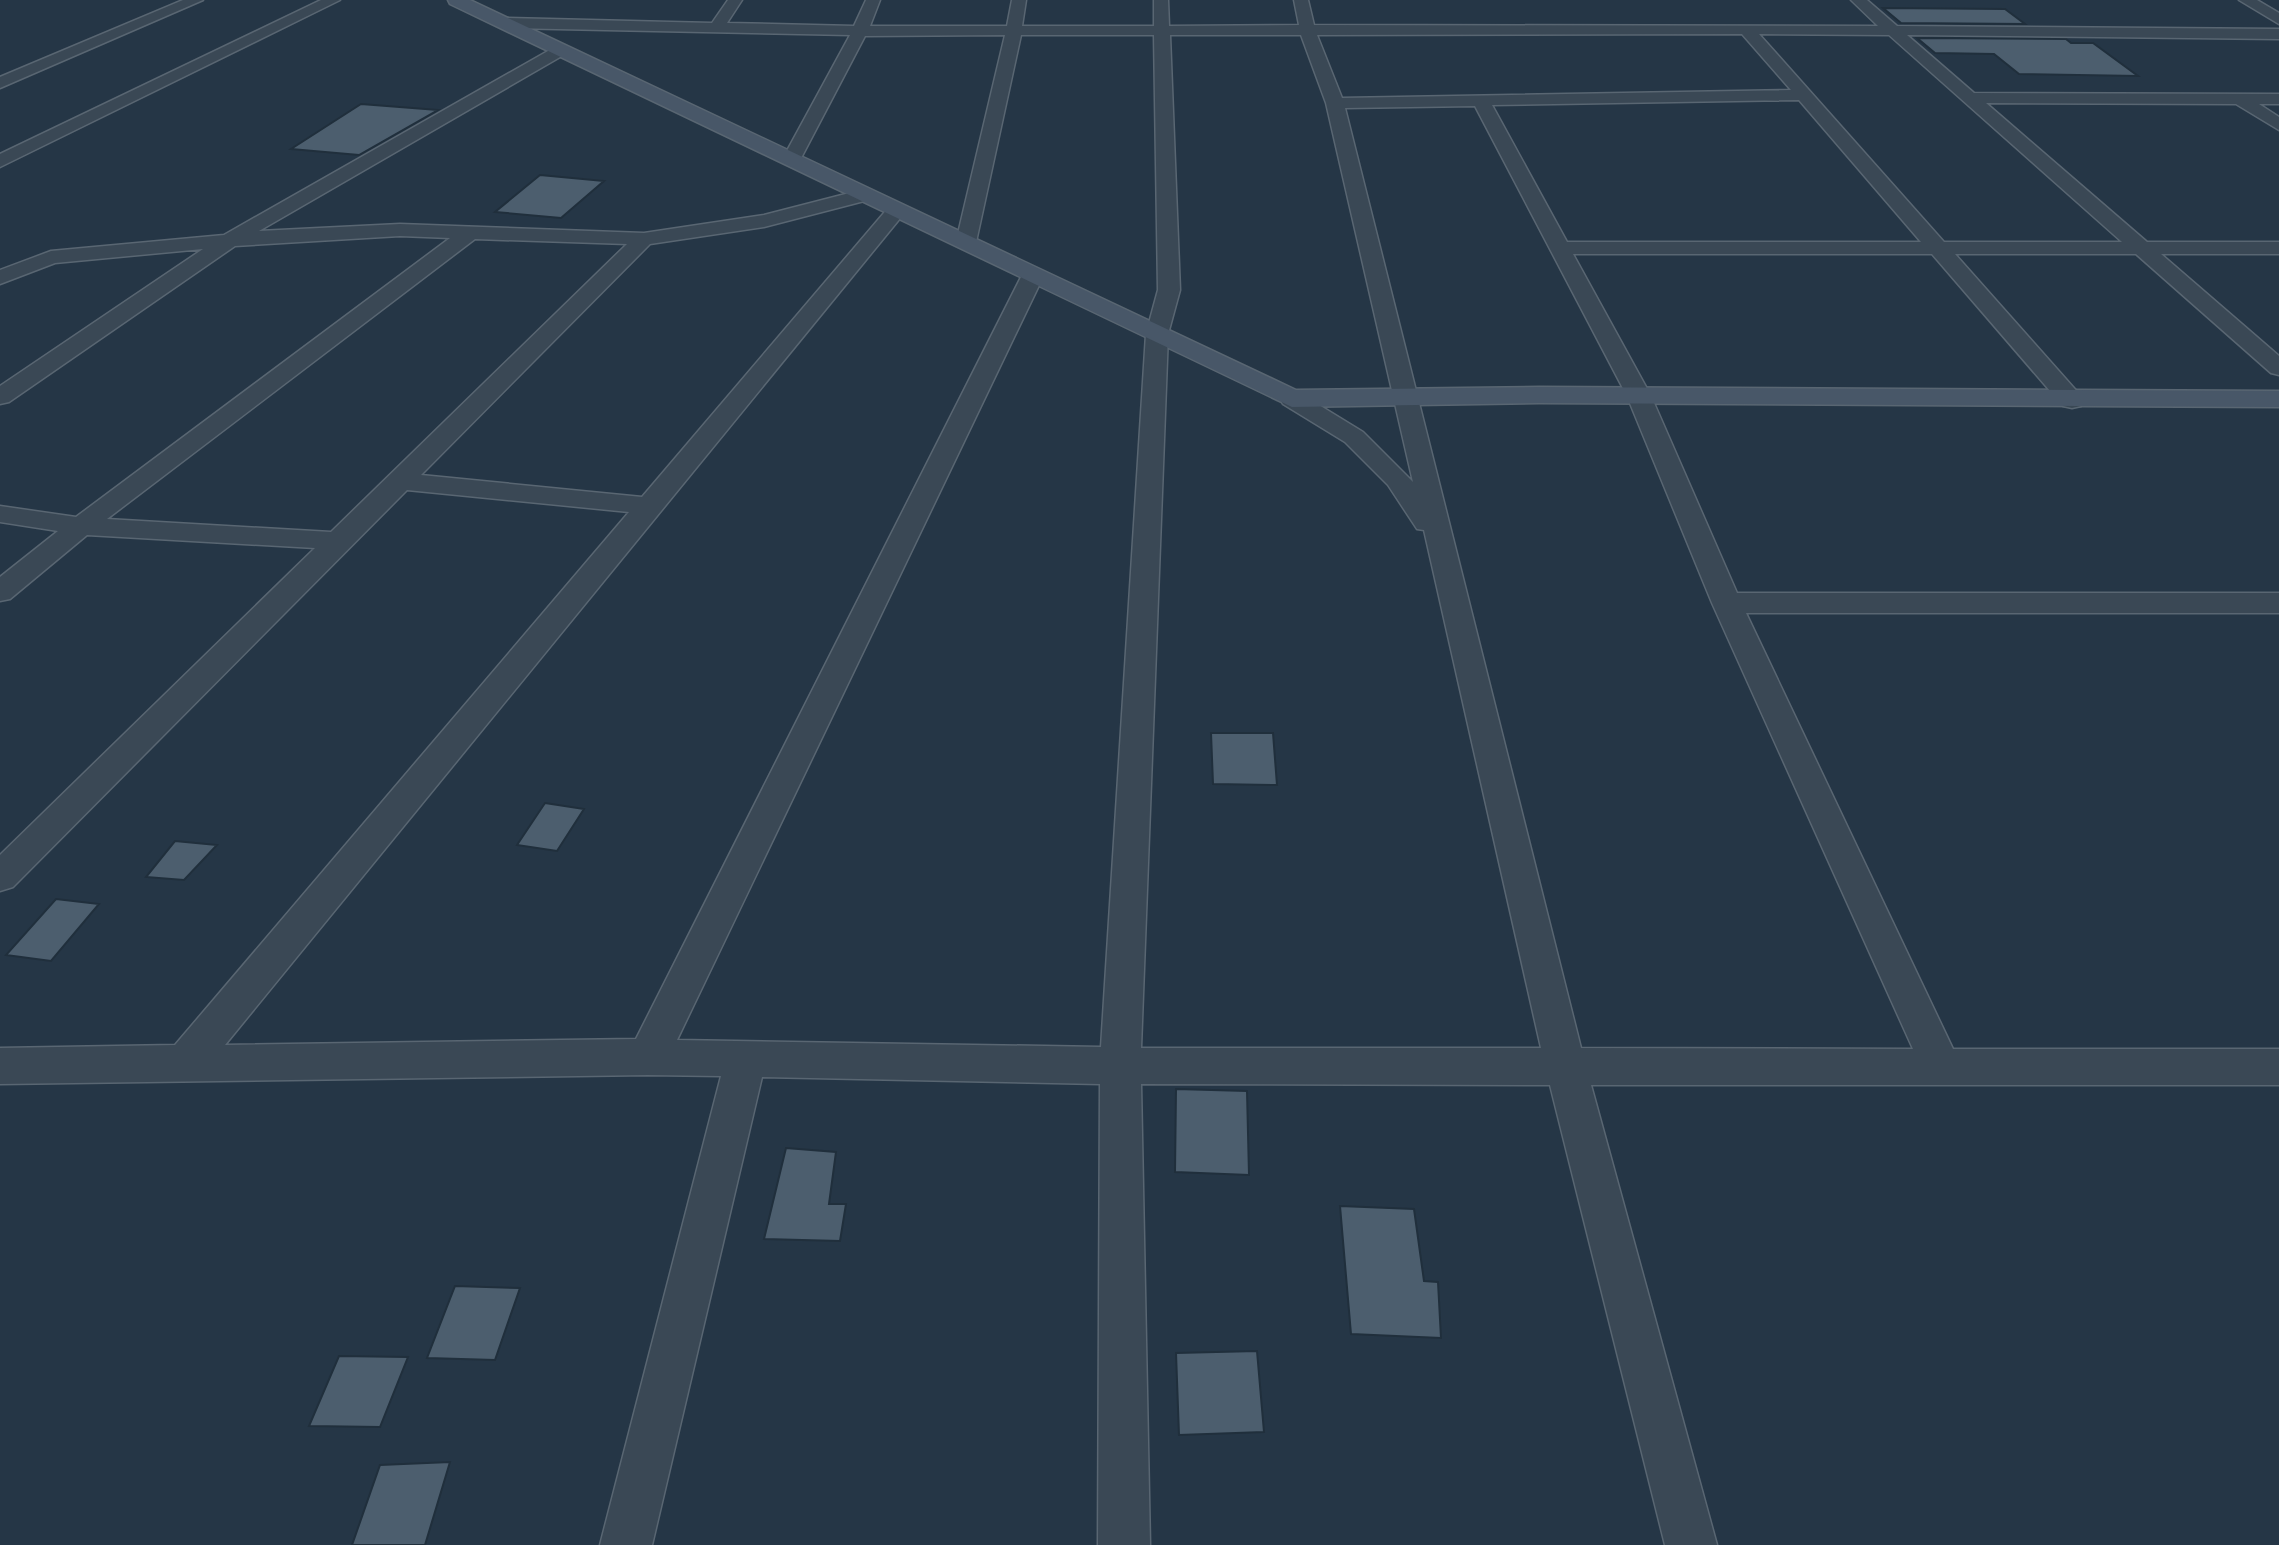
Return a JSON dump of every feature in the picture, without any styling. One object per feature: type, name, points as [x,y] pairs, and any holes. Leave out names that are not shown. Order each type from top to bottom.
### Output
[{"type":"street","points":[[0,83],[196,0]]},
{"type":"street","points":[[0,161],[333,0]]},
{"type":"street","points":[[456,0],[1292,399],[1354,437],[1398,480],[1440,542]]},
{"type":"street","points":[[716,28],[734,0]]},
{"type":"street","points":[[791,160],[860,31],[873,0]]},
{"type":"street","points":[[966,242],[1019,0]]},
{"type":"street","points":[[1124,1545],[1120,1066],[1157,334],[1169,290],[1161,0]]},
{"type":"street","points":[[1858,0],[2279,369]]},
{"type":"street","points":[[2246,0],[2279,19]]},
{"type":"street","points":[[565,24],[581,8]]},
{"type":"street","points":[[505,23],[860,31],[1163,30],[1304,14],[1746,29],[2279,34]]},
{"type":"street","points":[[1304,14],[1335,103],[1565,1064],[1690,1545]]},
{"type":"street","points":[[1746,29],[2072,401]]},
{"type":"street","points":[[0,397],[230,240],[561,50]]},
{"type":"street","points":[[1335,103],[1804,95]]},
{"type":"street","points":[[1970,98],[2279,99]]},
{"type":"street","points":[[2238,98],[2279,125]]},
{"type":"street","points":[[1481,101],[1639,396],[1727,603],[1941,1066]]},
{"type":"street","points":[[0,278],[51,257],[287,234],[400,230],[644,239],[764,221],[865,195]]},
{"type":"street","points":[[187,1061],[896,211]]},
{"type":"street","points":[[0,592],[81,526],[470,233]]},
{"type":"street","points":[[0,877],[644,239]]},
{"type":"street","points":[[1559,248],[2279,248]]},
{"type":"street","points":[[648,1056],[1032,277]]},
{"type":"street","points":[[1292,399],[1405,396],[2072,401],[2279,399]]},
{"type":"street","points":[[400,481],[650,506]]},
{"type":"street","points":[[0,514],[81,526],[340,541]]},
{"type":"street","points":[[1727,603],[2279,603]]},
{"type":"street","points":[[0,1066],[187,1061],[648,1056],[1120,1066],[1565,1064],[2279,1067]]},
{"type":"street","points":[[626,1545],[746,1058]]},
{"type":"building","points":[[1883,8],[2005,9],[2025,24],[1901,23]]},
{"type":"building","points":[[1917,38],[2066,39],[2071,43],[2093,43],[2138,76],[2019,74],[1994,54],[1935,53]]},
{"type":"building","points":[[361,104],[438,110],[359,155],[291,149]]},
{"type":"building","points":[[540,175],[604,181],[561,218],[495,212]]},
{"type":"building","points":[[1211,733],[1273,733],[1277,785],[1213,784]]},
{"type":"building","points":[[545,803],[584,809],[557,851],[517,845]]},
{"type":"building","points":[[175,841],[217,845],[184,880],[146,877]]},
{"type":"building","points":[[56,899],[99,904],[51,961],[6,955]]},
{"type":"building","points":[[1176,1089],[1247,1091],[1249,1175],[1175,1172]]},
{"type":"building","points":[[786,1148],[836,1152],[829,1204],[846,1204],[840,1241],[764,1239]]},
{"type":"building","points":[[1340,1206],[1414,1209],[1424,1281],[1438,1282],[1441,1338],[1351,1334]]},
{"type":"building","points":[[455,1286],[520,1288],[495,1360],[427,1358]]},
{"type":"building","points":[[1257,1351],[1264,1432],[1179,1435],[1176,1353]]},
{"type":"building","points":[[339,1356],[408,1357],[380,1427],[309,1426]]},
{"type":"building","points":[[450,1462],[425,1545],[352,1545],[380,1465]]}]
